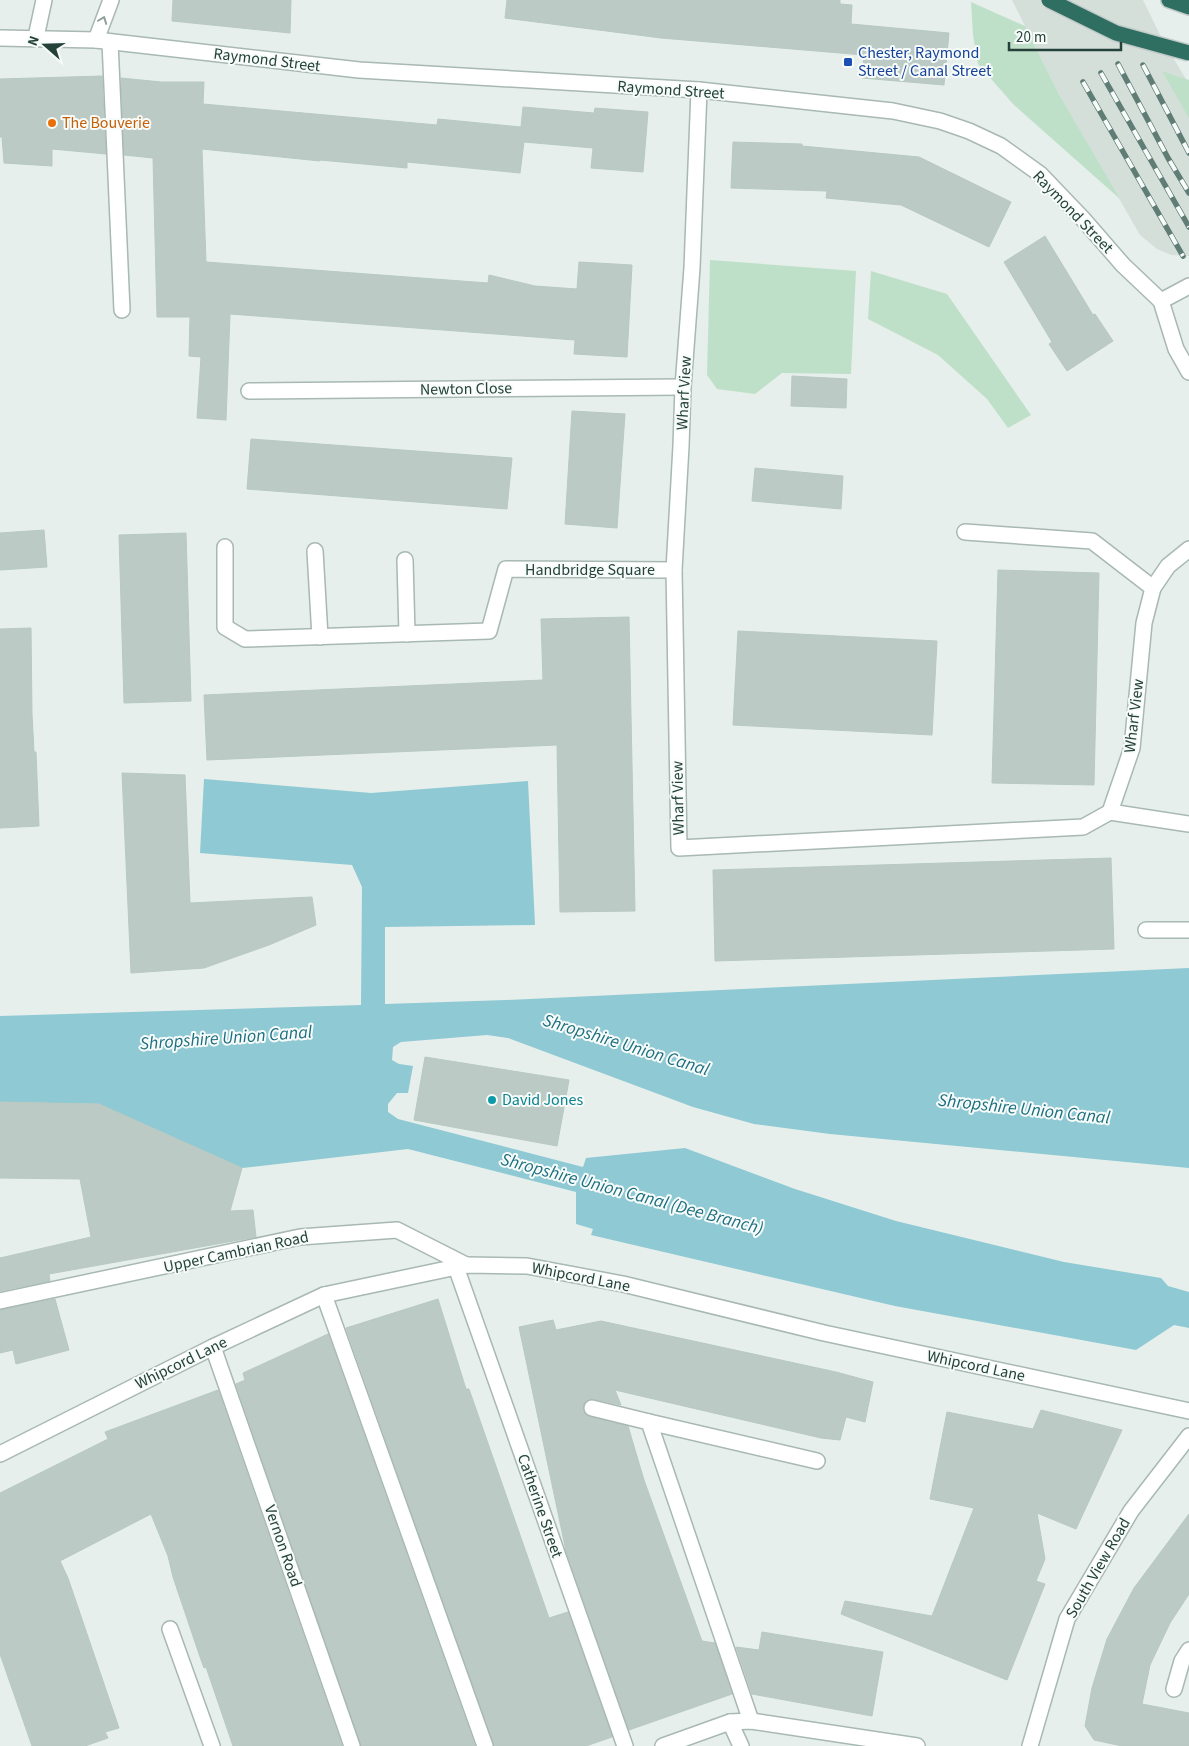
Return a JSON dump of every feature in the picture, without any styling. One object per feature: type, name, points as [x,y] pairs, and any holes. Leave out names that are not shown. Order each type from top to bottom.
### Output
[{"type":"highway","points":[[1049,0],[1116,33],[1189,53]]},
{"type":"highway","points":[[1169,0],[1189,7]]},
{"type":"street","points":[[36,37],[44,0]]},
{"type":"street","points":[[111,0],[103,41],[122,310]]},
{"type":"street","name":"Raymond Street","points":[[0,38],[36,37],[103,41],[359,70],[699,90],[893,111],[940,122],[969,131],[1001,146],[1040,174],[1123,265],[1161,301],[1176,349],[1189,372]]},
{"type":"street","name":"Wharf View","points":[[699,90],[692,268],[682,387],[681,446],[674,570],[679,848],[1083,827],[1110,812],[1132,748],[1144,623],[1153,588],[1168,566],[1189,549]]},
{"type":"street","points":[[1161,301],[1186,288]]},
{"type":"street","name":"Newton Close","points":[[249,391],[682,387]]},
{"type":"street","points":[[965,532],[1092,541],[1153,588]]},
{"type":"street","points":[[225,547],[225,627],[244,639],[407,634],[405,560]]},
{"type":"street","points":[[315,551],[320,637]]},
{"type":"street","name":"Handbridge Square","points":[[407,634],[489,631],[506,569],[674,570]]},
{"type":"street","points":[[1110,812],[1189,824]]},
{"type":"street","points":[[1146,930],[1189,930]]},
{"type":"street","name":"Upper Cambrian Road","points":[[0,1301],[300,1237],[397,1230],[461,1266]]},
{"type":"street","name":"Whipcord Lane","points":[[0,1454],[213,1347],[324,1295],[461,1266],[527,1266],[623,1284],[824,1334],[1189,1411]]},
{"type":"street","name":"Catherine Street","points":[[461,1266],[625,1746]]},
{"type":"street","points":[[324,1295],[485,1746]]},
{"type":"street","name":"Vernon Road","points":[[213,1347],[352,1746]]},
{"type":"street","points":[[592,1408],[817,1461]]},
{"type":"street","points":[[649,1422],[750,1720]]},
{"type":"street","name":"South View Road","points":[[1030,1746],[1067,1619],[1131,1511],[1189,1436]]},
{"type":"street","points":[[170,1629],[212,1746]]},
{"type":"street","points":[[1174,1689],[1182,1661],[1189,1650]]},
{"type":"street","points":[[662,1746],[730,1722],[750,1720],[875,1743],[917,1746]]},
{"type":"street","points":[[730,1722],[741,1746]]},
{"type":"shaded area","points":[[1012,0],[1143,0],[1163,41],[1189,84],[1189,256],[1171,255],[1157,249],[1140,235],[1059,94]]},
{"type":"green space","points":[[971,2],[1025,26],[1059,94],[1120,199],[1013,104],[978,64],[973,35]]},
{"type":"green space","points":[[1162,71],[1189,80],[1189,118]]},
{"type":"green space","points":[[710,260],[856,271],[851,374],[782,373],[755,394],[717,389],[707,375]]},
{"type":"green space","points":[[871,271],[947,294],[1031,415],[1008,428],[987,399],[938,355],[868,319]]},
{"type":"water","points":[[204,779],[371,793],[528,781],[535,925],[385,927],[385,1004],[1189,968],[1189,1168],[830,1134],[754,1124],[693,1107],[508,1038],[487,1035],[401,1042],[393,1047],[392,1060],[399,1064],[413,1066],[408,1093],[397,1093],[388,1104],[388,1112],[398,1119],[583,1167],[586,1158],[685,1148],[795,1189],[896,1221],[1064,1262],[1161,1278],[1168,1286],[1189,1292],[1189,1328],[1174,1325],[1136,1350],[895,1306],[591,1235],[593,1229],[576,1224],[576,1192],[408,1149],[242,1168],[99,1104],[0,1102],[0,1016],[361,1005],[362,887],[352,865],[200,853]]},
{"type":"building","points":[[173,0],[291,0],[290,33],[172,21]]},
{"type":"building","points":[[507,0],[840,0],[840,4],[852,5],[851,24],[949,33],[944,85],[862,78],[864,55],[661,38],[505,18]]},
{"type":"building","name":"The Bouverie","points":[[102,76],[106,154],[52,149],[52,166],[4,163],[2,137],[0,137],[0,79]]},
{"type":"building","points":[[121,78],[161,82],[204,82],[203,104],[437,125],[438,119],[521,127],[523,107],[594,113],[595,108],[648,112],[643,172],[591,168],[593,148],[524,142],[520,173],[407,162],[407,168],[202,149],[206,262],[488,283],[489,275],[535,286],[577,289],[579,262],[632,265],[627,357],[574,354],[575,340],[230,314],[226,420],[197,418],[201,357],[189,356],[190,317],[157,317],[153,158],[124,155]]},
{"type":"building","points":[[733,142],[802,144],[802,146],[919,157],[1011,202],[989,247],[901,205],[826,198],[827,191],[731,188]]},
{"type":"building","points":[[1045,236],[1093,315],[1095,314],[1113,341],[1067,371],[1049,344],[1052,342],[1004,262]]},
{"type":"building","points":[[792,376],[847,379],[846,408],[791,406]]},
{"type":"building","points":[[572,411],[625,414],[617,528],[565,524]]},
{"type":"building","points":[[251,439],[512,458],[507,509],[247,489]]},
{"type":"building","points":[[755,468],[843,476],[841,509],[752,501]]},
{"type":"building","points":[[44,530],[47,567],[0,570],[0,533]]},
{"type":"building","points":[[186,533],[191,701],[124,703],[119,535]]},
{"type":"building","points":[[998,570],[1099,573],[1094,785],[992,783]]},
{"type":"building","points":[[629,617],[635,911],[560,912],[557,745],[207,760],[204,695],[543,680],[541,619]]},
{"type":"building","points":[[31,628],[32,714],[34,752],[36,752],[39,826],[0,828],[0,629]]},
{"type":"building","points":[[738,631],[937,641],[932,735],[733,725]]},
{"type":"building","points":[[122,773],[185,775],[190,903],[312,897],[316,925],[269,945],[204,968],[131,973]]},
{"type":"building","points":[[1111,858],[1114,949],[715,961],[713,870]]},
{"type":"building","name":"David Jones","points":[[425,1057],[569,1080],[557,1146],[414,1120]]},
{"type":"building","points":[[0,1102],[99,1104],[242,1168],[230,1211],[253,1210],[256,1237],[49,1274],[50,1281],[0,1291],[0,1258],[91,1237],[80,1179],[0,1178]]},
{"type":"building","points":[[55,1299],[69,1350],[16,1364],[13,1350],[0,1353],[0,1310]]},
{"type":"building","points":[[438,1299],[466,1389],[469,1389],[549,1618],[568,1612],[612,1737],[586,1746],[494,1746],[346,1328]]},
{"type":"building","points":[[553,1320],[556,1330],[601,1321],[836,1372],[873,1382],[865,1422],[846,1417],[840,1440],[821,1438],[615,1390],[621,1405],[594,1399],[589,1399],[585,1402],[583,1410],[586,1415],[628,1426],[644,1480],[702,1641],[715,1643],[732,1694],[629,1730],[566,1551],[519,1327]]},
{"type":"building","points":[[328,1334],[475,1746],[361,1746],[236,1384],[245,1380],[243,1373]]},
{"type":"building","points":[[218,1390],[342,1746],[233,1746],[206,1667],[204,1668],[199,1654],[173,1577],[168,1556],[151,1514],[60,1561],[68,1578],[119,1728],[105,1732],[108,1738],[85,1746],[32,1746],[0,1654],[0,1493],[108,1439],[105,1432]]},
{"type":"building","points":[[1041,1410],[1122,1430],[1076,1529],[1037,1513],[1045,1559],[1036,1581],[1045,1584],[1007,1680],[841,1614],[845,1601],[932,1616],[974,1508],[930,1499],[947,1412],[1033,1429]]},
{"type":"building","points":[[1189,1514],[1189,1594],[1170,1623],[1150,1665],[1142,1704],[1189,1713],[1189,1746],[1122,1746],[1094,1740],[1085,1726],[1092,1688],[1107,1639],[1134,1588]]},
{"type":"building","points":[[762,1632],[883,1652],[872,1716],[752,1694],[736,1647],[759,1650]]},
{"type":"railway","points":[[1118,64],[1168,158],[1189,193]]},
{"type":"railway","points":[[1143,65],[1189,153]]},
{"type":"railway","points":[[1101,73],[1189,227]]},
{"type":"railway","points":[[1083,82],[1183,256]]},
{"type":"place","name":"Chester, Raymond Street / Canal Street","points":[[848,62]]},
{"type":"place","name":"The Bouverie","points":[[52,123]]},
{"type":"place","name":"David Jones","points":[[492,1100]]},
{"type":"water label","name":"Shropshire Union Canal","points":[[226,1038]]},
{"type":"water label","name":"Shropshire Union Canal","points":[[626,1045]]},
{"type":"water label","name":"Shropshire Union Canal","points":[[1024,1109]]},
{"type":"water label","name":"Shropshire Union Canal (Dee Branch)","points":[[632,1194]]}]
